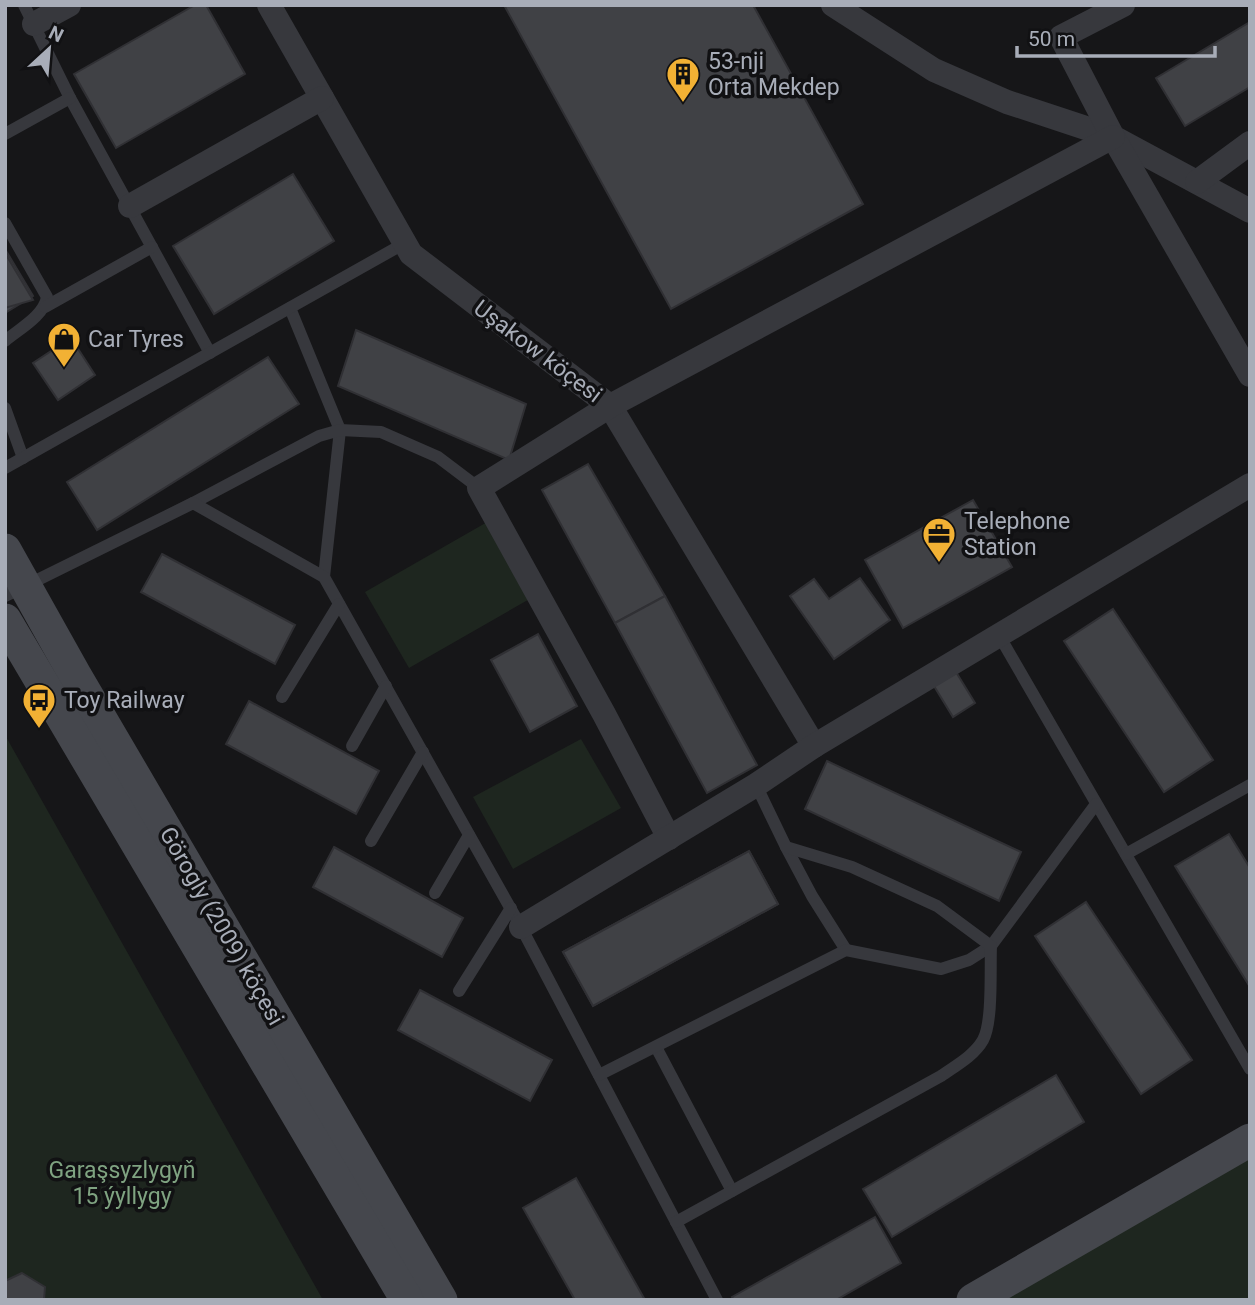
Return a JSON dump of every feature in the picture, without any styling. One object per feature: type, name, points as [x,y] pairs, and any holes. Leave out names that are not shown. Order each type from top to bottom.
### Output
[{"type":"street","points":[[29,15],[69,5]]},
{"type":"street","name":"Uşakow köçesi","points":[[269,5],[411,254],[610,406],[814,746]]},
{"type":"street","points":[[833,5],[934,70],[1007,102],[1113,136],[1250,211]]},
{"type":"street","points":[[1123,5],[1061,37],[1113,136],[1250,375]]},
{"type":"street","points":[[130,206],[322,98]]},
{"type":"street","points":[[668,838],[604,714],[479,488],[610,406],[1113,136]]},
{"type":"street","points":[[1197,182],[1250,143]]},
{"type":"street","points":[[516,918],[668,838],[814,746],[1250,485]]},
{"type":"street","name":"Görogly (2009) köçesi","points":[[5,550],[15,590],[75,675],[441,1300]]},
{"type":"street","name":"Görogly (2009) köçesi","points":[[5,620],[407,1300]]},
{"type":"street","points":[[973,1300],[1250,1140]]},
{"type":"lane","points":[[29,15],[210,353]]},
{"type":"lane","points":[[5,134],[71,97]]},
{"type":"lane","points":[[5,223],[47,297],[45,307]]},
{"type":"lane","points":[[5,468],[405,243]]},
{"type":"lane","points":[[5,341],[45,307],[152,247]]},
{"type":"lane","points":[[290,308],[340,430],[324,577]]},
{"type":"lane","points":[[5,408],[23,458]]},
{"type":"lane","points":[[15,590],[193,503],[319,436],[340,430],[381,432],[438,457],[479,488]]},
{"type":"lane","points":[[193,503],[324,577],[516,918],[717,1300]]},
{"type":"lane","points":[[282,697],[339,604]]},
{"type":"lane","points":[[1000,637],[1250,1069]]},
{"type":"lane","points":[[352,746],[386,686]]},
{"type":"lane","points":[[371,841],[423,752]]},
{"type":"lane","points":[[756,785],[812,896],[846,950]]},
{"type":"lane","points":[[1126,855],[1250,785]]},
{"type":"lane","points":[[599,1075],[846,950],[941,969],[969,960],[990,946],[1097,804]]},
{"type":"lane","points":[[435,893],[469,835]]},
{"type":"lane","points":[[786,847],[852,867],[937,906],[990,946]]},
{"type":"lane","points":[[459,991],[516,918]]},
{"type":"lane","points":[[676,1222],[941,1076],[966,1059],[983,1040],[990,1019],[990,946]]},
{"type":"lane","points":[[656,1047],[732,1191]]},
{"type":"green space","points":[[489,521],[533,597],[409,668],[365,592]]},
{"type":"green space","name":"Garaşsyzlygyň 15 ýyllygy","points":[[5,735],[323,1300],[5,1300]]},
{"type":"green space","points":[[581,739],[621,808],[513,869],[473,797]]},
{"type":"green space","points":[[1250,1140],[1250,1300],[967,1300]]},
{"type":"building","points":[[195,5],[206,5],[245,74],[116,148],[74,74]]},
{"type":"building","name":"53-nji Orta Mekdep","points":[[504,5],[753,5],[863,204],[671,309]]},
{"type":"building","points":[[1250,22],[1250,87],[1185,126],[1156,78]]},
{"type":"building","points":[[293,174],[334,241],[214,314],[173,246]]},
{"type":"building","points":[[5,249],[33,296],[5,313]]},
{"type":"building","points":[[5,253],[33,300],[5,308]]},
{"type":"building","points":[[356,330],[526,404],[509,460],[338,386]]},
{"type":"building","name":"Car Tyres","points":[[71,338],[95,375],[58,400],[33,363]]},
{"type":"building","points":[[268,357],[299,404],[97,530],[67,482]]},
{"type":"building","points":[[588,464],[665,596],[615,623],[542,490]]},
{"type":"building","name":"Telephone Station","points":[[973,500],[1012,567],[903,628],[865,560]]},
{"type":"building","points":[[162,554],[295,625],[275,664],[141,592]]},
{"type":"building","points":[[860,578],[890,620],[834,659],[790,596],[814,579],[829,599]]},
{"type":"building","points":[[665,596],[757,765],[707,793],[615,623]]},
{"type":"building","points":[[1113,609],[1213,760],[1164,792],[1064,641]]},
{"type":"building","points":[[538,634],[577,706],[530,732],[491,660]]},
{"type":"building","points":[[956,672],[975,703],[953,717],[934,686]]},
{"type":"building","points":[[249,701],[379,771],[356,814],[226,744]]},
{"type":"building","points":[[827,761],[1021,852],[999,901],[805,809]]},
{"type":"building","points":[[1229,834],[1250,868],[1250,987],[1175,866]]},
{"type":"building","points":[[334,847],[463,918],[442,957],[313,887]]},
{"type":"building","points":[[749,851],[778,904],[593,1006],[563,952]]},
{"type":"building","points":[[749,851],[778,904],[593,1006],[563,952]]},
{"type":"building","points":[[1086,902],[1192,1060],[1141,1094],[1035,936]]},
{"type":"building","points":[[420,990],[552,1060],[530,1101],[398,1030]]},
{"type":"building","points":[[1056,1075],[1084,1122],[892,1237],[863,1189]]},
{"type":"building","points":[[576,1178],[645,1300],[575,1300],[523,1208]]},
{"type":"building","points":[[875,1217],[901,1263],[836,1300],[734,1300],[732,1297]]},
{"type":"building","points":[[22,1273],[45,1287],[44,1300],[5,1300],[5,1281]]},
{"type":"place","name":"53-nji Orta Mekdep","points":[[683,104]]},
{"type":"place","name":"Car Tyres","points":[[64,369]]},
{"type":"place","name":"Telephone Station","points":[[939,564]]},
{"type":"place","name":"Toy Railway","points":[[39,730]]}]
